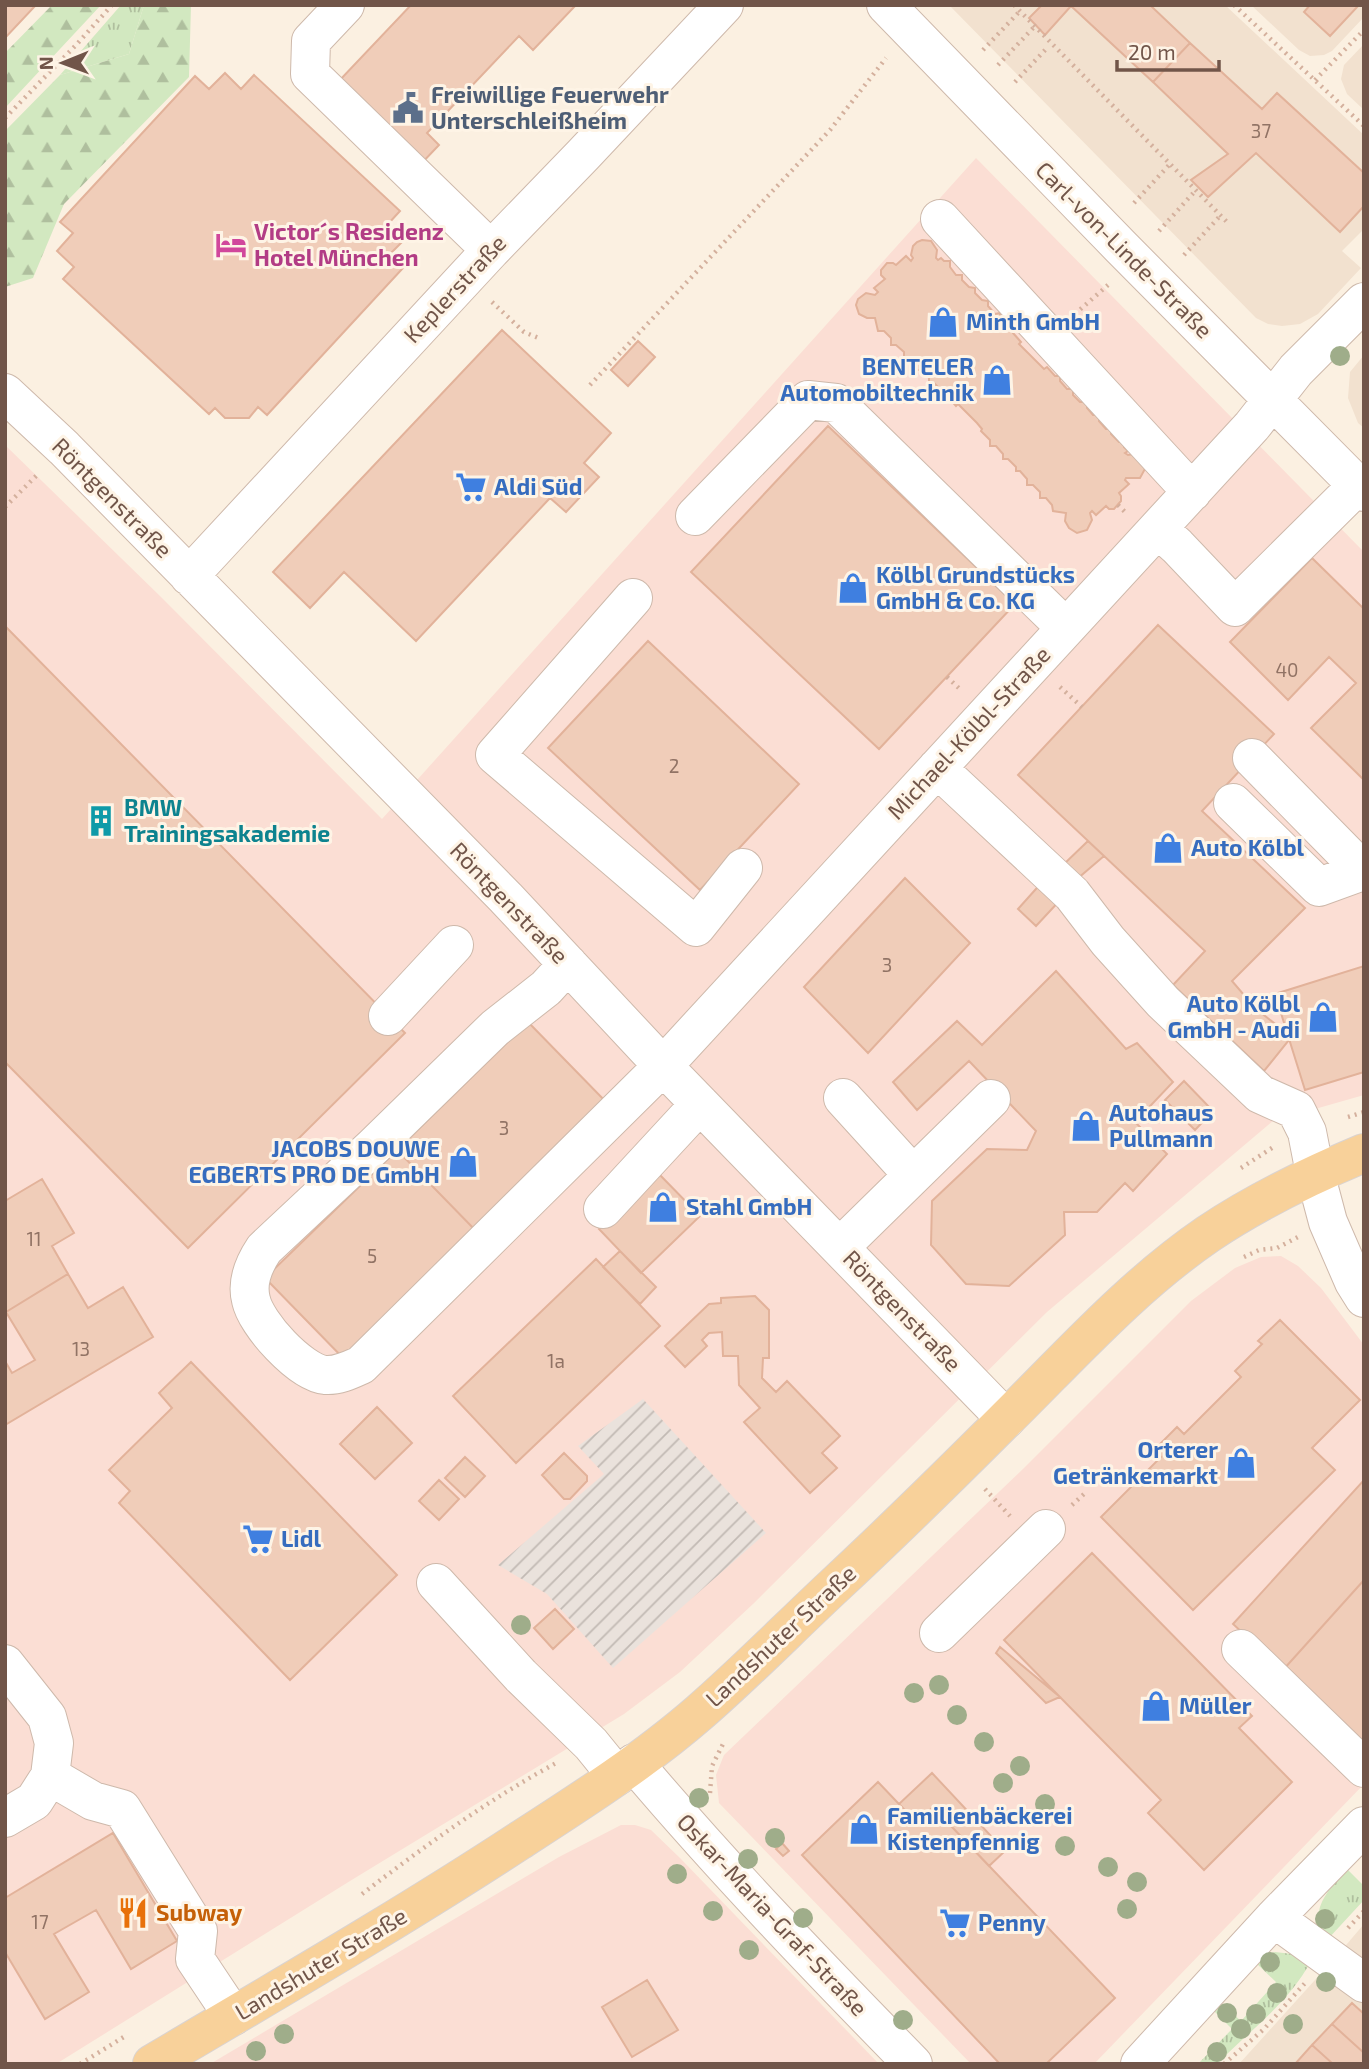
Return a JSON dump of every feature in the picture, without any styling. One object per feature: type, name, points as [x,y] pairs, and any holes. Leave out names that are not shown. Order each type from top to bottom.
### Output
[{"type":"main road","name":"Landshuter Straße","points":[[152,2064],[340,1954],[471,1873],[625,1770],[697,1715],[774,1645],[1071,1352],[1163,1268],[1250,1207],[1315,1173],[1364,1153]]},
{"type":"street","points":[[345,5],[311,41],[310,74],[491,250]]},
{"type":"street","name":"Keplerstraße","points":[[189,576],[491,250],[724,5]]},
{"type":"street","name":"Carl-von-Linde-Straße","points":[[886,5],[1361,489]]},
{"type":"street","points":[[940,219],[1192,492]]},
{"type":"street","name":"Michael-Kölbl-Straße","points":[[568,964],[546,988],[495,1028],[264,1249],[254,1265],[250,1283],[250,1298],[255,1313],[293,1357],[310,1369],[325,1375],[345,1372],[361,1364],[663,1066],[1192,492],[1252,426],[1296,370],[1364,302]]},
{"type":"street","name":"Röntgenstraße","points":[[5,393],[64,448],[506,898],[663,1066],[1006,1419]]},
{"type":"street","points":[[695,516],[808,400],[836,403],[1066,628]]},
{"type":"street","points":[[1158,529],[1235,607],[1361,489]]},
{"type":"street","points":[[633,598],[495,755],[695,927],[743,868]]},
{"type":"street","points":[[1233,803],[1319,887],[1364,871],[1252,758]]},
{"type":"street","points":[[937,768],[1072,894],[1108,942],[1163,1002],[1260,1094],[1296,1110],[1307,1132],[1328,1222],[1354,1282],[1364,1298]]},
{"type":"street","points":[[388,1016],[454,945]]},
{"type":"street","points":[[843,1098],[913,1175]]},
{"type":"street","points":[[840,1247],[991,1099]]},
{"type":"street","points":[[603,1209],[700,1104]]},
{"type":"street","points":[[939,1633],[1046,1529]]},
{"type":"street","name":"Oskar-Maria-Graf-Straße","points":[[436,1583],[521,1676],[591,1744],[625,1770],[692,1831],[913,2064]]},
{"type":"street","points":[[1241,1649],[1364,1768]]},
{"type":"street","points":[[5,1664],[47,1717],[52,1760],[34,1801],[5,1818]]},
{"type":"street","points":[[52,1760],[93,1801],[122,1809],[198,1931],[195,1959],[233,2016]]},
{"type":"street","points":[[1140,2064],[1274,1918],[1364,1826]]},
{"type":"street","points":[[1274,1918],[1364,1983]]},
{"type":"path","points":[[5,118],[112,5]]},
{"type":"path","points":[[1014,5],[1227,222]]},
{"type":"path","points":[[1234,5],[1364,126]]},
{"type":"path","points":[[983,50],[1019,12]]},
{"type":"path","points":[[998,65],[1035,26]]},
{"type":"path","points":[[1315,80],[1364,30]]},
{"type":"path","points":[[1015,82],[1047,48]]},
{"type":"path","points":[[590,385],[830,130],[889,55]]},
{"type":"path","points":[[1134,203],[1170,164]]},
{"type":"path","points":[[1159,231],[1196,189]]},
{"type":"path","points":[[1184,255],[1221,215]]},
{"type":"path","points":[[1079,311],[1109,285]]},
{"type":"path","points":[[486,296],[524,332],[541,339]]},
{"type":"path","points":[[5,507],[64,448]]},
{"type":"path","points":[[947,677],[967,697]]},
{"type":"path","points":[[1051,679],[1082,707]]},
{"type":"path","points":[[1238,1260],[1259,1250],[1277,1248],[1328,1222]]},
{"type":"path","points":[[984,1489],[994,1479]]},
{"type":"path","name":"Landshuter Straße","points":[[692,1831],[715,1809],[709,1791],[712,1766],[722,1745],[732,1735]]},
{"type":"path","points":[[357,1898],[416,1853],[536,1774]]},
{"type":"path","points":[[1224,2064],[1264,2029],[1301,1989],[1325,1955],[1364,1911]]},
{"type":"path","points":[[80,2064],[128,2035]]},
{"type":"shaded area","points":[[949,5],[1225,5],[1364,135],[1364,229],[1342,251],[1361,268],[1318,314],[1300,324],[1282,326],[1268,324],[1256,318]]},
{"type":"shaded area","points":[[1251,5],[1364,5],[1364,17],[1332,51],[1324,55],[1310,56],[1299,50]]},
{"type":"shaded area","points":[[1364,44],[1364,110],[1347,94],[1341,79],[1344,65]]},
{"type":"shaded area","points":[[976,158],[1364,552],[1364,1095],[1273,1121],[1047,1312],[753,1604],[680,1672],[624,1714],[56,2064],[5,2064],[5,445],[382,819]]},
{"type":"shaded area","points":[[1364,355],[1364,428],[1358,423],[1348,398],[1350,372]]},
{"type":"shaded area","points":[[1281,1256],[1298,1266],[1321,1288],[1364,1345],[1364,1784],[1094,2064],[971,2064],[719,1803],[716,1775],[724,1755],[1024,1468],[1191,1301],[1235,1268],[1261,1257]]},
{"type":"shaded area","points":[[643,1399],[766,1533],[613,1668],[547,1594],[498,1565],[604,1474],[578,1446]]},
{"type":"shaded area","points":[[621,1825],[635,1825],[651,1830],[879,2064],[210,2064],[559,1857]]},
{"type":"shaded area","points":[[1364,1924],[1364,1968],[1341,1951]]},
{"type":"shaded area","points":[[1324,1970],[1364,1998],[1364,2064],[1239,2064]]},
{"type":"green space","points":[[52,5],[101,5],[5,108],[5,53]]},
{"type":"green space","points":[[121,5],[144,5],[129,54],[60,75]]},
{"type":"green space","points":[[144,5],[191,5],[189,77],[64,204],[33,278],[5,287],[5,131],[60,75],[129,54]]},
{"type":"green space","points":[[1347,1869],[1364,1886],[1364,1900],[1328,1939],[1321,1929],[1319,1911],[1327,1893]]},
{"type":"green space","points":[[1275,1952],[1301,1955],[1311,1961],[1280,2004],[1217,2064],[1198,2064],[1232,2029],[1213,2010],[1220,2002],[1241,2021],[1276,1982],[1256,1963],[1265,1955]]},
{"type":"building","points":[[5,5],[36,5],[5,38]]},
{"type":"building","name":"Freiwillige Feuerwehr Unterschleißheim","points":[[411,5],[576,5],[533,50],[519,36],[427,133],[439,145],[418,167],[338,82]]},
{"type":"building","points":[[1042,5],[1150,5],[1190,43],[1153,82],[1071,6],[1045,35],[1029,18]]},
{"type":"building","points":[[1310,5],[1359,5],[1330,36],[1304,12]]},
{"type":"building","points":[[1190,43],[1262,109],[1277,93],[1364,173],[1364,206],[1340,232],[1256,153],[1208,197],[1191,180],[1228,154],[1153,82]]},
{"type":"building","name":"Victor´s Residenz Hotel München","points":[[225,73],[241,89],[254,75],[400,211],[388,224],[405,239],[389,255],[403,268],[267,415],[258,407],[249,418],[225,418],[215,408],[209,414],[63,279],[74,267],[57,251],[73,233],[60,222],[195,76],[209,89]]},
{"type":"building","points":[[922,240],[931,241],[937,250],[936,258],[950,261],[950,267],[956,275],[962,275],[962,280],[969,287],[975,288],[975,293],[982,300],[988,301],[988,306],[995,314],[1000,313],[1000,320],[1008,327],[1013,326],[1013,333],[1021,342],[1019,344],[1044,369],[1047,367],[1055,376],[1060,376],[1060,381],[1067,389],[1073,389],[1073,395],[1080,402],[1087,402],[1087,408],[1093,415],[1099,415],[1099,421],[1106,429],[1112,429],[1111,434],[1119,442],[1124,442],[1128,451],[1125,453],[1134,454],[1146,467],[1140,478],[1126,478],[1129,484],[1119,493],[1121,501],[1114,509],[1106,506],[1096,515],[1092,511],[1090,513],[1092,520],[1087,530],[1077,533],[1069,528],[1065,521],[1066,513],[1053,511],[1052,505],[1046,498],[1040,498],[1040,492],[1033,485],[1027,485],[1027,479],[1020,471],[1016,471],[1016,467],[1008,459],[1003,459],[1003,454],[996,446],[990,446],[990,440],[977,423],[958,404],[956,406],[947,396],[942,396],[942,391],[934,383],[929,383],[929,378],[921,370],[916,370],[916,365],[909,357],[904,357],[904,352],[896,345],[891,345],[891,338],[884,331],[878,331],[875,318],[859,314],[856,305],[858,299],[866,293],[875,295],[878,292],[874,288],[885,279],[881,270],[887,263],[896,265],[906,256],[911,261],[913,246]]},
{"type":"building","name":"Aldi Süd","points":[[502,330],[611,433],[584,463],[599,477],[566,512],[550,498],[416,641],[344,572],[310,608],[273,572]]},
{"type":"building","points":[[638,341],[655,357],[628,386],[611,370]]},
{"type":"building","name":"Kölbl Grundstücks GmbH & Co. KG","points":[[828,426],[1015,604],[879,749],[691,572]]},
{"type":"building","points":[[1312,558],[1364,609],[1364,780],[1311,728],[1356,683],[1329,657],[1288,700],[1230,642]]},
{"type":"building","name":"Auto Kölbl","points":[[1158,625],[1274,734],[1202,811],[1305,908],[1232,981],[1255,1008],[1279,1027],[1289,1040],[1264,1071],[1173,985],[1205,951],[1018,775]]},
{"type":"building","name":"BMW Trainingsakademie","points":[[5,626],[405,1033],[188,1248],[5,1062]]},
{"type":"building","points":[[648,641],[799,784],[700,890],[548,748]]},
{"type":"building","points":[[1088,841],[1104,856],[1077,879],[1064,864]]},
{"type":"building","points":[[905,878],[970,943],[868,1053],[804,987]]},
{"type":"building","points":[[1044,880],[1063,897],[1036,926],[1018,909]]},
{"type":"building","name":"Auto Kölbl GmbH - Audi","points":[[1364,966],[1364,1072],[1305,1090],[1275,994]]},
{"type":"building","name":"Autohaus Pullmann","points":[[1056,971],[1126,1049],[1137,1043],[1173,1082],[1135,1122],[1167,1154],[1133,1191],[1125,1183],[1097,1212],[1064,1212],[1065,1235],[1009,1286],[966,1284],[931,1245],[932,1201],[987,1149],[1027,1150],[1036,1131],[969,1061],[917,1110],[893,1082],[957,1021],[982,1045]]},
{"type":"building","points":[[528,1022],[610,1106],[479,1234],[397,1150]]},
{"type":"building","points":[[1184,1081],[1213,1111],[1195,1130],[1165,1100]]},
{"type":"building","points":[[397,1150],[479,1234],[348,1363],[265,1278]]},
{"type":"building","points":[[658,1173],[700,1216],[641,1273],[599,1229]]},
{"type":"building","points":[[42,1179],[74,1233],[52,1246],[68,1274],[6,1312],[5,1201]]},
{"type":"building","points":[[620,1251],[656,1287],[640,1304],[603,1267]]},
{"type":"building","points":[[596,1259],[660,1326],[516,1463],[453,1396]]},
{"type":"building","points":[[68,1274],[88,1308],[123,1287],[153,1337],[5,1425],[5,1361],[12,1373],[35,1360],[6,1312]]},
{"type":"building","points":[[755,1296],[769,1310],[769,1358],[763,1358],[762,1378],[776,1392],[787,1381],[840,1436],[822,1453],[837,1468],[810,1493],[744,1422],[760,1408],[739,1385],[738,1356],[723,1356],[722,1332],[709,1333],[702,1340],[707,1346],[685,1367],[665,1346],[709,1304],[721,1303],[721,1298]]},
{"type":"building","name":"Orterer Getränkemarkt","points":[[1280,1320],[1360,1400],[1312,1448],[1335,1470],[1193,1610],[1101,1517],[1161,1457],[1155,1449],[1177,1427],[1184,1434],[1241,1377],[1235,1371],[1262,1344],[1258,1341]]},
{"type":"building","name":"Lidl","points":[[191,1362],[397,1575],[290,1680],[119,1503],[130,1491],[109,1470],[172,1408],[159,1393]]},
{"type":"building","points":[[377,1407],[412,1443],[375,1479],[340,1444]]},
{"type":"building","points":[[564,1453],[587,1476],[587,1481],[570,1499],[564,1499],[542,1475]]},
{"type":"building","points":[[465,1457],[485,1476],[465,1497],[445,1478]]},
{"type":"building","points":[[439,1480],[459,1499],[439,1520],[419,1501]]},
{"type":"building","points":[[1364,1480],[1364,1580],[1283,1670],[1233,1624]]},
{"type":"building","name":"Müller","points":[[1092,1553],[1252,1716],[1239,1728],[1292,1782],[1204,1870],[1148,1813],[1161,1800],[1004,1640]]},
{"type":"building","points":[[1364,1580],[1364,1739],[1361,1742],[1283,1670]]},
{"type":"building","points":[[555,1609],[574,1629],[553,1649],[534,1628]]},
{"type":"building","points":[[1000,1647],[1060,1697],[1046,1703],[996,1653]]},
{"type":"building","points":[[932,1773],[1005,1851],[989,1866],[933,1807],[917,1823],[899,1804]]},
{"type":"building","name":"Penny","points":[[878,1782],[917,1823],[933,1807],[1115,1998],[1046,2064],[1000,2064],[802,1855]]},
{"type":"building","points":[[113,1833],[177,1941],[131,1969],[96,1910],[54,1934],[89,1992],[45,2019],[5,1952],[5,1898]]},
{"type":"building","points":[[782,1843],[789,1851],[783,1856],[776,1849]]},
{"type":"building","points":[[647,1980],[678,2030],[632,2057],[602,2007]]},
{"type":"building","points":[[1352,2003],[1364,2014],[1364,2053],[1332,2024]]},
{"type":"building","points":[[1332,2024],[1364,2053],[1364,2064],[1333,2064],[1312,2045]]},
{"type":"building","points":[[1312,2045],[1333,2064],[1295,2064]]},
{"type":"place","name":"Freiwillige Feuerwehr Unterschleißheim","points":[[408,108]]},
{"type":"place","name":"Victor´s Residenz Hotel München","points":[[231,245]]},
{"type":"place","name":"Minth GmbH","points":[[943,322]]},
{"type":"place","name":"BENTELER Automobiltechnik","points":[[997,380]]},
{"type":"place","name":"Aldi Süd","points":[[471,487]]},
{"type":"place","name":"Kölbl Grundstücks GmbH & Co. KG","points":[[853,588]]},
{"type":"place","name":"BMW Trainingsakademie","points":[[101,821]]},
{"type":"place","name":"Auto Kölbl","points":[[1168,848]]},
{"type":"place","name":"Auto Kölbl GmbH - Audi","points":[[1323,1017]]},
{"type":"place","name":"Autohaus Pullmann","points":[[1086,1126]]},
{"type":"place","name":"JACOBS DOUWE EGBERTS PRO DE GmbH","points":[[463,1162]]},
{"type":"place","name":"Stahl GmbH","points":[[663,1207]]},
{"type":"place","name":"Orterer Getränkemarkt","points":[[1241,1463]]},
{"type":"place","name":"Lidl","points":[[258,1539]]},
{"type":"place","name":"Müller","points":[[1156,1706]]},
{"type":"place","name":"Familienbäckerei Kistenpfennig","points":[[864,1829]]},
{"type":"place","name":"Subway","points":[[133,1913]]},
{"type":"place","name":"Penny","points":[[955,1923]]}]
